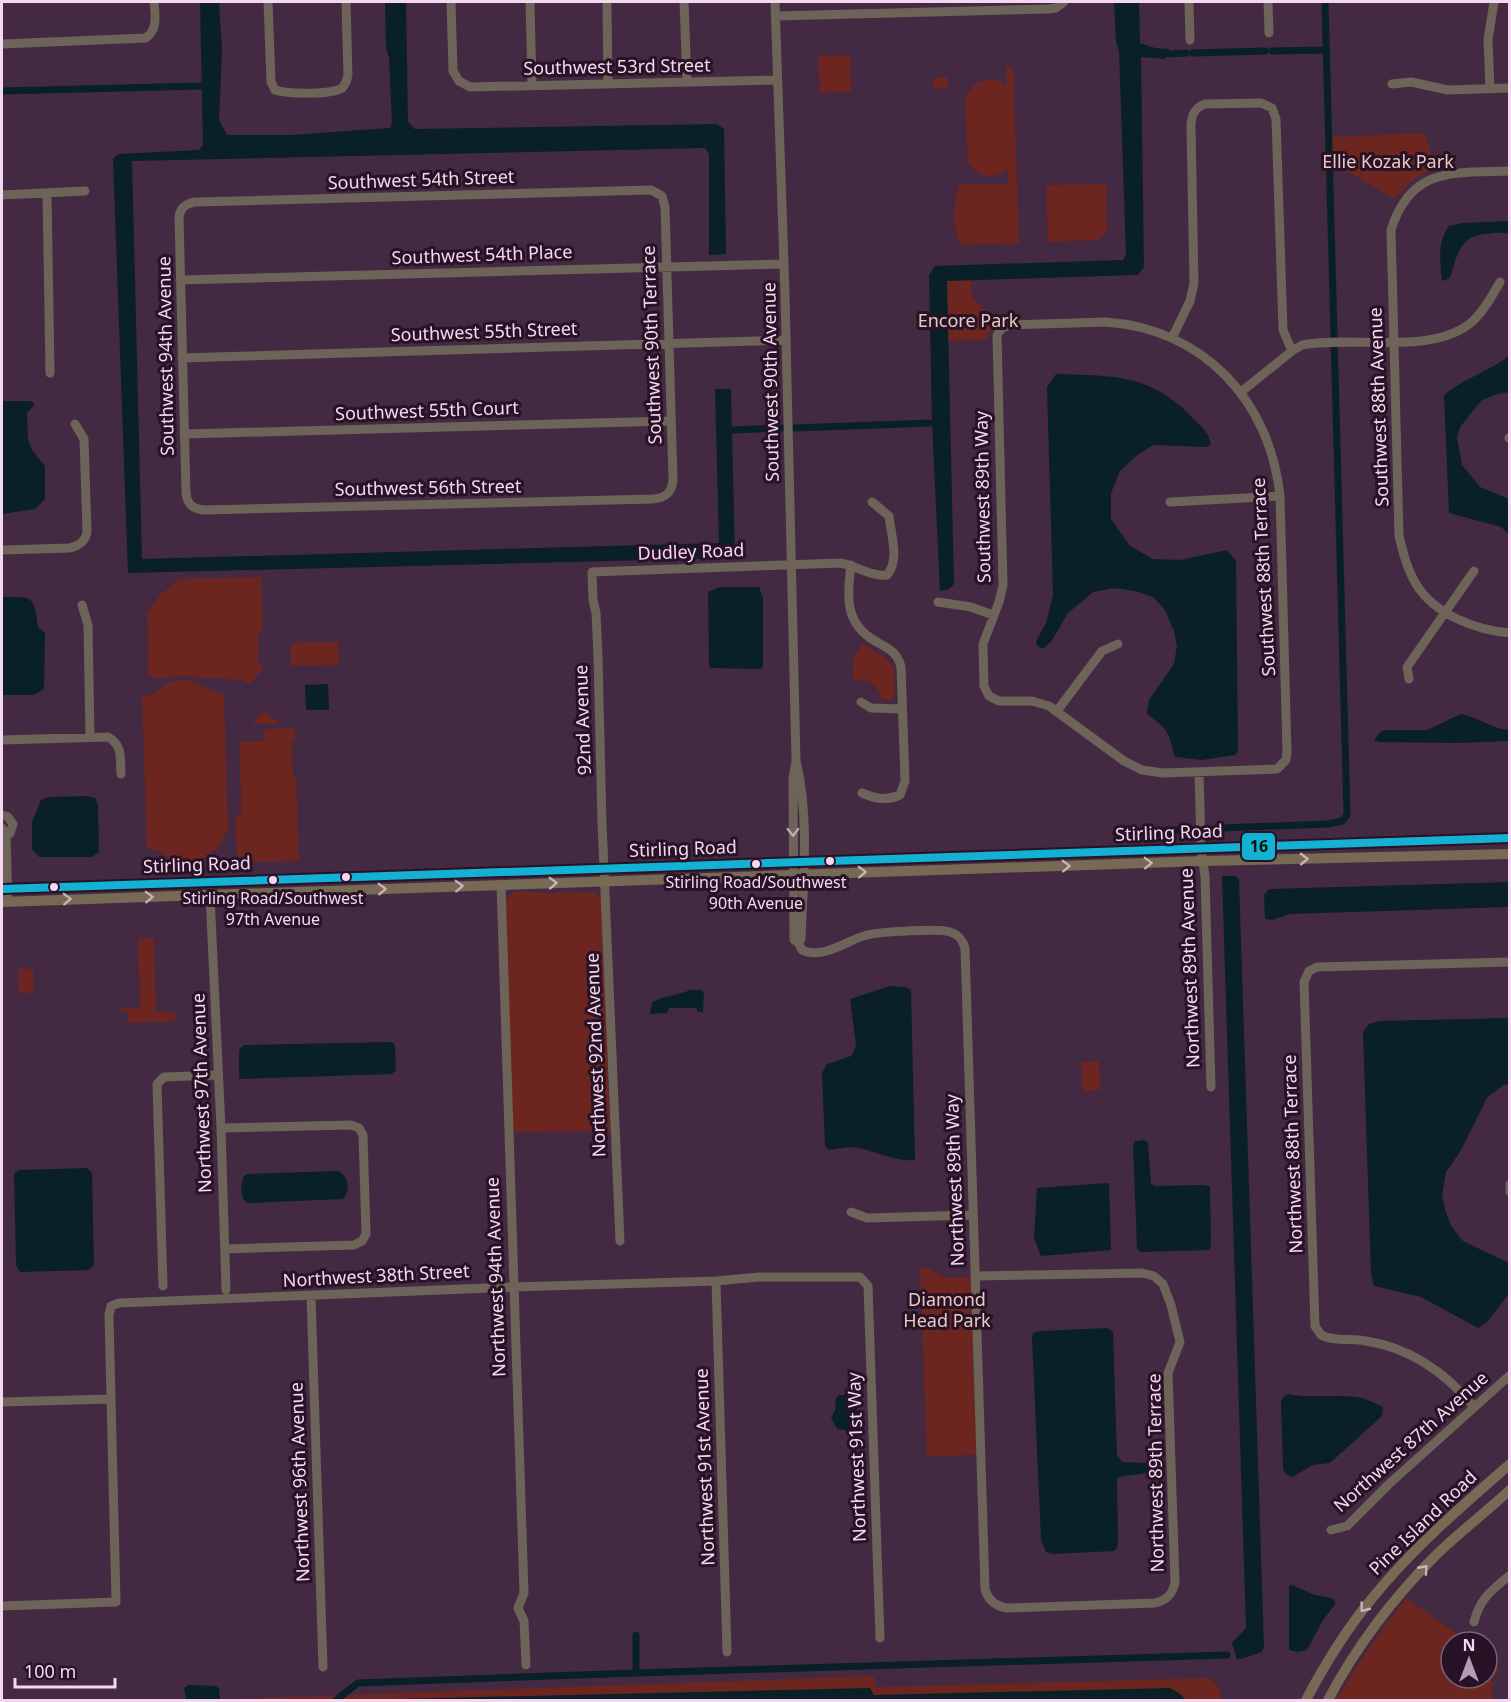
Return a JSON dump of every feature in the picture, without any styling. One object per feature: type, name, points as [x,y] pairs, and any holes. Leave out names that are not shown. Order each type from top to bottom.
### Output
[{"type":"main road","name":"Stirling Road","points":[[5,888],[1509,838]]},
{"type":"main road","points":[[1493,839],[1494,854]]},
{"type":"main road","points":[[1090,853],[1094,865]]},
{"type":"main road","name":"Stirling Road","points":[[5,902],[1203,861],[1509,854]]},
{"type":"main road","points":[[305,878],[305,892]]},
{"type":"main road","points":[[126,884],[127,898]]},
{"type":"main road","name":"Pine Island Road","points":[[1306,1701],[1323,1668],[1374,1595],[1429,1536],[1509,1464]]},
{"type":"main road","name":"Pine Island Road","points":[[1329,1701],[1340,1678],[1385,1612],[1437,1554],[1509,1490]]},
{"type":"street","points":[[2,44],[142,39],[149,36],[155,26],[154,2]]},
{"type":"street","points":[[268,2],[270,77],[275,90],[291,93],[329,92],[343,87],[348,75],[346,2]]},
{"type":"street","name":"Southwest 53rd Street","points":[[451,2],[451,63],[459,81],[470,87],[777,80]]},
{"type":"street","points":[[530,2],[532,85]]},
{"type":"street","points":[[607,2],[608,83]]},
{"type":"street","points":[[684,2],[687,82]]},
{"type":"street","name":"Southwest 90th Avenue","points":[[775,2],[796,761],[800,778],[798,874],[801,939],[798,942],[802,950],[810,952],[838,947],[871,934],[945,930],[957,936]]},
{"type":"street","points":[[1189,2],[1190,40]]},
{"type":"street","points":[[1268,2],[1269,33]]},
{"type":"street","points":[[1490,89],[1488,40],[1494,2]]},
{"type":"street","points":[[776,16],[1048,9],[1062,3]]},
{"type":"street","points":[[1392,84],[1411,82],[1448,90],[1509,88]]},
{"type":"street","points":[[1172,338],[1190,301],[1194,283],[1191,122],[1194,111],[1205,105],[1261,103],[1270,106],[1276,119],[1283,330],[1292,351]]},
{"type":"street","name":"Southwest 88th Avenue","points":[[1509,171],[1450,173],[1432,178],[1412,191],[1397,211],[1391,230],[1399,536],[1406,565],[1417,586],[1445,612],[1475,627],[1491,632],[1509,633]]},
{"type":"street","name":"Southwest 54th Street","points":[[183,207],[195,202],[651,190],[660,194]]},
{"type":"street","points":[[2,195],[85,191]]},
{"type":"street","points":[[48,193],[50,373]]},
{"type":"street","name":"Southwest 90th Terrace","points":[[660,194],[665,207],[673,484],[667,495]]},
{"type":"street","name":"Southwest 94th Avenue","points":[[183,207],[179,218],[180,280],[186,493],[190,505]]},
{"type":"street","name":"Southwest 54th Place","points":[[180,280],[784,264]]},
{"type":"street","points":[[1241,392],[1302,345],[1432,340],[1460,331],[1473,321],[1487,305],[1500,282]]},
{"type":"street","name":"Southwest 88th Terrace","points":[[1000,330],[1006,326],[1018,324],[1106,322],[1144,328],[1172,338],[1213,364],[1241,392],[1270,445],[1275,461],[1280,496],[1286,760],[1274,770],[1198,772]]},
{"type":"street","name":"Southwest 89th Way","points":[[1000,330],[996,344],[1003,585],[983,644],[984,686],[993,699],[1032,701],[1057,711]]},
{"type":"street","name":"Southwest 55th Street","points":[[182,358],[786,340]]},
{"type":"street","name":"Southwest 55th Court","points":[[184,434],[671,420]]},
{"type":"street","points":[[2,550],[69,548],[82,543],[87,532],[84,439],[75,424]]},
{"type":"street","name":"Southwest 56th Street","points":[[190,505],[204,510],[653,499],[667,495]]},
{"type":"street","points":[[1170,502],[1280,496]]},
{"type":"street","name":"Dudley Road","points":[[592,572],[841,563],[874,574],[887,575],[892,569],[894,558],[889,516],[872,502]]},
{"type":"street","points":[[851,565],[848,606],[855,622],[863,633],[890,649],[897,657],[901,667],[905,782],[900,795],[891,798],[878,799],[862,793]]},
{"type":"street","points":[[1409,679],[1407,667],[1474,571]]},
{"type":"street","name":"92nd Avenue","points":[[592,572],[592,600],[596,614],[598,657],[604,868]]},
{"type":"street","points":[[938,602],[971,607],[993,615]]},
{"type":"street","points":[[82,605],[87,626],[90,737]]},
{"type":"street","points":[[1118,644],[1102,651],[1057,711],[1133,766],[1163,773],[1198,772]]},
{"type":"street","points":[[861,702],[871,708],[902,709]]},
{"type":"street","points":[[2,740],[108,737],[118,744],[121,774]]},
{"type":"street","name":"Northwest 89th Avenue","points":[[1198,772],[1211,1087]]},
{"type":"street","points":[[2,815],[8,817],[13,824],[13,829],[3,835],[5,902]]},
{"type":"street","name":"Northwest 92nd Avenue","points":[[604,868],[620,1241]]},
{"type":"street","name":"Northwest 94th Avenue","points":[[501,885],[524,1593],[518,1608],[524,1622],[526,1665]]},
{"type":"street","name":"Northwest 97th Avenue","points":[[210,895],[226,1290]]},
{"type":"street","name":"Northwest 89th Way","points":[[957,936],[965,948],[985,1589],[992,1602],[1006,1608],[1155,1603],[1169,1596]]},
{"type":"street","name":"Northwest 88th Terrace","points":[[1474,1407],[1459,1388],[1423,1361],[1407,1353],[1369,1341],[1318,1337],[1315,1326],[1304,982],[1306,969],[1317,967],[1509,962]]},
{"type":"street","points":[[163,1286],[157,1084],[164,1077],[219,1075]]},
{"type":"street","points":[[221,1128],[351,1125],[359,1128],[363,1135],[366,1234],[362,1241],[354,1245],[225,1249]]},
{"type":"street","points":[[1508,1193],[1509,1184]]},
{"type":"street","points":[[850,1212],[867,1218],[972,1215]]},
{"type":"street","name":"Northwest 89th Terrace","points":[[975,1276],[1137,1273],[1150,1275],[1161,1281],[1167,1290],[1180,1342],[1168,1373],[1175,1582],[1169,1596]]},
{"type":"street","name":"Northwest 38th Street","points":[[111,1399],[109,1315],[111,1306],[119,1304],[513,1287],[716,1281],[759,1277],[860,1277]]},
{"type":"street","name":"Northwest 91st Way","points":[[860,1277],[868,1286],[880,1638]]},
{"type":"street","name":"Northwest 91st Avenue","points":[[716,1281],[727,1652]]},
{"type":"street","name":"Northwest 96th Avenue","points":[[311,1296],[323,1667]]},
{"type":"street","name":"Northwest 87th Avenue","points":[[1331,1530],[1347,1526],[1389,1484],[1509,1375]]},
{"type":"street","points":[[2,1402],[111,1399],[116,1602],[2,1606]]},
{"type":"street","points":[[1474,1622],[1478,1607],[1488,1593],[1509,1575]]},
{"type":"green space","points":[[850,55],[851,92],[820,93],[818,56]]},
{"type":"green space","points":[[1006,67],[1013,67],[1019,243],[961,245],[956,232],[954,215],[960,184],[1008,184],[1008,170],[996,175],[985,176],[976,171],[968,161],[965,102],[967,94],[976,83],[986,80],[996,80],[1006,85]]},
{"type":"green space","points":[[947,77],[948,88],[934,88],[933,78]]},
{"type":"green space","name":"Ellie Kozak Park","points":[[1424,133],[1436,168],[1413,180],[1395,199],[1330,162],[1329,137]]},
{"type":"green space","points":[[1106,184],[1107,233],[1097,240],[1048,242],[1046,185]]},
{"type":"green space","name":"Encore Park","points":[[971,280],[972,297],[995,322],[988,333],[987,340],[948,341],[947,281]]},
{"type":"green space","points":[[261,577],[263,630],[258,634],[258,662],[263,669],[249,684],[241,680],[181,676],[155,678],[148,674],[147,613],[160,595],[179,579]]},
{"type":"green space","points":[[338,642],[339,665],[291,666],[291,643]]},
{"type":"green space","points":[[863,643],[890,662],[893,667],[895,696],[889,701],[881,698],[871,683],[853,680],[853,658]]},
{"type":"green space","points":[[182,680],[214,692],[224,693],[228,833],[211,853],[197,861],[189,862],[172,859],[158,850],[147,849],[142,696],[152,695],[168,683]]},
{"type":"green space","points":[[264,711],[279,724],[252,724]]},
{"type":"green space","points":[[294,728],[293,775],[296,777],[299,861],[243,862],[237,856],[235,818],[241,813],[240,742],[264,741],[263,729]]},
{"type":"green space","points":[[515,891],[594,892],[602,899],[610,1131],[511,1132],[505,899]]},
{"type":"green space","points":[[138,938],[154,938],[156,1012],[175,1013],[175,1021],[128,1023],[128,1011],[120,1011],[120,1008],[140,1008]]},
{"type":"green space","points":[[18,969],[33,969],[34,993],[19,993]]},
{"type":"green space","points":[[1099,1061],[1100,1090],[1083,1091],[1081,1062]]},
{"type":"green space","name":"Diamond Head Park","points":[[920,1268],[927,1268],[946,1278],[971,1277],[976,1455],[927,1456]]},
{"type":"green space","points":[[1406,1598],[1452,1630],[1439,1630],[1439,1690],[1492,1690],[1492,1700],[1336,1700]]},
{"type":"green space","points":[[874,1676],[876,1687],[1209,1678],[1219,1687],[1220,1700],[198,1700]]},
{"type":"water","points":[[200,2],[219,2],[222,50],[219,120],[227,135],[292,135],[390,128],[392,123],[385,2],[406,2],[408,122],[415,129],[717,124],[724,129],[726,254],[709,255],[709,154],[705,148],[132,161],[142,559],[719,543],[715,389],[731,389],[735,558],[128,573],[113,159],[118,154],[199,150],[203,145]]},
{"type":"water","points":[[1114,2],[1139,2],[1140,43],[1155,48],[1169,49],[1171,54],[1164,59],[1141,57],[1144,267],[1138,275],[947,281],[954,584],[949,589],[940,591],[932,423],[929,275],[935,266],[1123,260],[1126,254],[1119,51],[1116,41]]},
{"type":"water","points":[[1509,221],[1509,234],[1477,236],[1465,243],[1457,255],[1450,278],[1442,281],[1441,245],[1449,226],[1463,223]]},
{"type":"water","points":[[1509,356],[1509,392],[1482,400],[1460,427],[1457,437],[1462,465],[1480,487],[1509,499],[1509,534],[1501,527],[1449,513],[1444,395]]},
{"type":"water","points":[[1056,374],[1094,375],[1144,384],[1174,401],[1200,425],[1208,436],[1211,445],[1206,447],[1153,445],[1136,456],[1120,471],[1111,493],[1111,519],[1130,546],[1153,559],[1180,560],[1227,550],[1236,561],[1238,749],[1236,755],[1202,760],[1175,757],[1166,731],[1147,714],[1149,700],[1174,664],[1177,646],[1174,631],[1165,610],[1153,597],[1114,588],[1093,592],[1068,613],[1051,642],[1042,649],[1037,645],[1036,641],[1046,623],[1053,595],[1047,387]]},
{"type":"water","points":[[2,401],[30,401],[35,404],[27,413],[28,440],[32,450],[45,466],[45,499],[35,509],[2,514]]},
{"type":"water","points":[[720,587],[759,587],[763,598],[763,666],[761,669],[711,668],[709,665],[708,592]]},
{"type":"water","points":[[2,597],[20,597],[30,600],[35,609],[38,627],[45,633],[44,689],[34,695],[2,695]]},
{"type":"water","points":[[328,684],[329,710],[306,710],[305,685]]},
{"type":"water","points":[[1461,714],[1497,728],[1509,730],[1509,741],[1456,743],[1379,742],[1374,740],[1380,732],[1385,730],[1427,730]]},
{"type":"water","points":[[87,796],[95,798],[98,805],[99,852],[92,857],[39,857],[32,849],[32,822],[41,800],[48,797]]},
{"type":"water","points":[[1222,876],[1235,876],[1239,879],[1264,1647],[1262,1652],[1237,1660],[1232,1643],[1246,1628]]},
{"type":"water","points":[[1509,882],[1509,907],[1290,914],[1272,920],[1265,919],[1264,895],[1269,889]]},
{"type":"water","points":[[890,986],[905,987],[911,990],[915,1160],[894,1158],[856,1147],[829,1150],[825,1146],[822,1073],[827,1064],[851,1056],[856,1046],[850,999]]},
{"type":"water","points":[[690,990],[704,992],[703,1012],[698,1012],[696,1008],[669,1008],[667,1013],[650,1014],[652,1003],[655,1001]]},
{"type":"water","points":[[1509,1018],[1509,1084],[1503,1085],[1487,1098],[1460,1152],[1446,1172],[1442,1195],[1451,1226],[1463,1241],[1509,1263],[1509,1294],[1487,1322],[1478,1328],[1421,1297],[1374,1286],[1371,1274],[1363,1032],[1369,1024],[1379,1021]]},
{"type":"water","points":[[392,1042],[395,1045],[396,1070],[392,1074],[239,1079],[239,1050],[244,1045]]},
{"type":"water","points":[[1135,1141],[1148,1142],[1151,1184],[1210,1187],[1211,1245],[1209,1250],[1140,1252],[1137,1248],[1133,1147]]},
{"type":"water","points":[[87,1168],[92,1173],[94,1265],[89,1270],[20,1272],[16,1265],[14,1174],[19,1170]]},
{"type":"water","points":[[337,1171],[348,1183],[343,1199],[248,1203],[243,1199],[241,1190],[243,1177],[247,1174]]},
{"type":"water","points":[[1109,1183],[1111,1250],[1041,1256],[1034,1238],[1037,1188]]},
{"type":"water","points":[[1107,1328],[1113,1332],[1117,1455],[1122,1462],[1152,1465],[1147,1472],[1117,1479],[1118,1541],[1114,1551],[1053,1554],[1046,1552],[1041,1540],[1032,1337],[1033,1333],[1041,1331]]},
{"type":"water","points":[[1289,1394],[1359,1398],[1383,1407],[1382,1416],[1330,1463],[1313,1465],[1292,1477],[1283,1469],[1281,1401]]},
{"type":"water","points":[[840,1395],[855,1395],[859,1423],[853,1431],[837,1429],[831,1418],[835,1410],[836,1398]]},
{"type":"water","points":[[1292,1585],[1315,1595],[1332,1598],[1336,1603],[1323,1620],[1307,1650],[1298,1652],[1289,1650],[1289,1586]]},
{"type":"water","points":[[189,1685],[215,1686],[219,1688],[220,1700],[186,1700],[184,1688]]},
{"type":"water","points":[[870,1688],[874,1695],[1170,1688],[1186,1700],[353,1700]]},
{"type":"waterway","points":[[1222,828],[1328,824],[1342,821],[1347,815],[1325,2]]},
{"type":"waterway","points":[[1272,51],[1327,50]]},
{"type":"waterway","points":[[1193,53],[1265,51]]},
{"type":"waterway","points":[[1171,54],[1186,53]]},
{"type":"waterway","points":[[2,91],[201,86]]},
{"type":"waterway","points":[[794,428],[932,423]]},
{"type":"waterway","points":[[732,430],[782,428]]},
{"type":"waterway","points":[[1116,833],[1181,830]]},
{"type":"waterway","points":[[636,1635],[636,1673],[1227,1655]]},
{"type":"waterway","points":[[336,1700],[358,1683],[636,1673]]},
{"type":"transit line","name":"16","points":[[2,889],[1510,838]]},
{"type":"place","name":"Stirling Road/Southwest 90th Avenue","points":[[756,864]]},
{"type":"place","name":"Stirling Road/Southwest 97th Avenue","points":[[273,880]]}]
